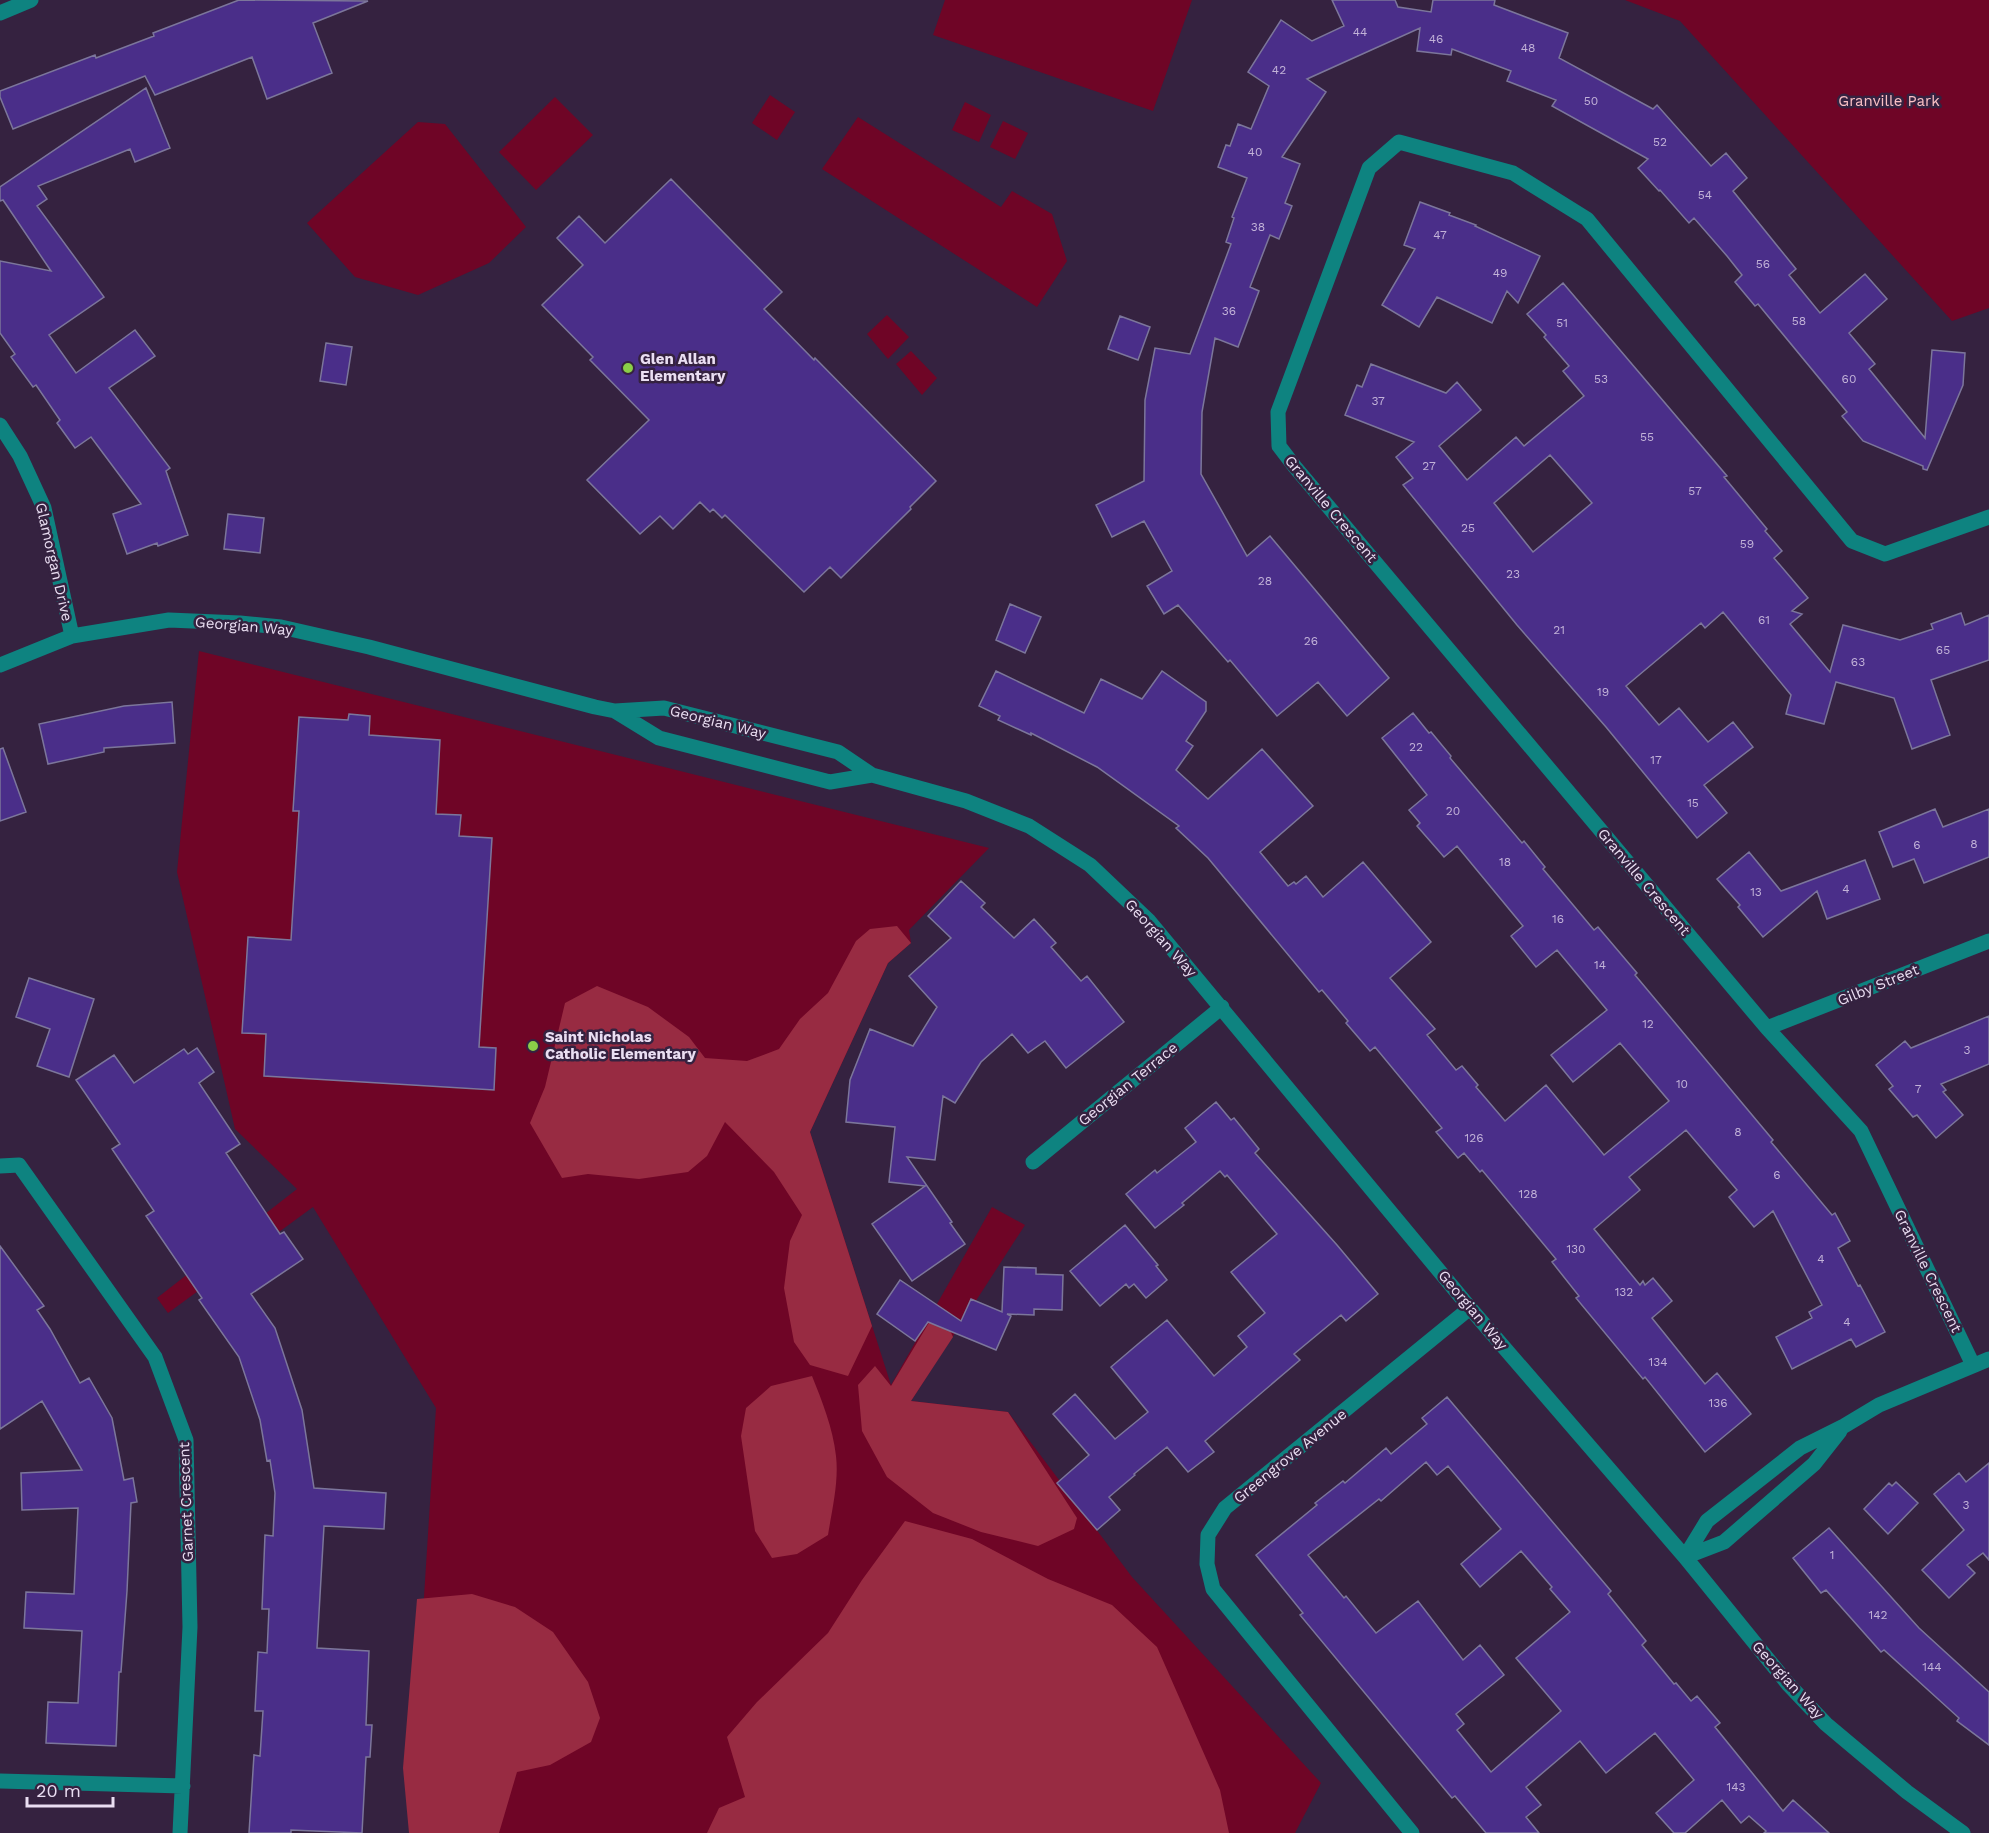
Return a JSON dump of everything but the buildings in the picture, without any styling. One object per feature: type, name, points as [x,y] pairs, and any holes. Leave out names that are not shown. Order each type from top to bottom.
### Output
[{"type":"street","points":[[0,13],[31,0]]},
{"type":"street","name":"Granville Crescent","points":[[1973,1365],[1861,1131],[1767,1028],[1279,446],[1278,412],[1369,168],[1399,142],[1513,172],[1587,219],[1852,541],[1885,554],[1989,517]]},
{"type":"street","name":"Glamorgan Drive","points":[[0,425],[20,456],[44,508],[72,636]]},
{"type":"street","name":"Georgian Way","points":[[0,665],[72,636],[169,621],[240,623],[281,627],[369,647],[615,711],[664,708],[838,752],[872,775],[966,801],[1029,826],[1090,865],[1149,921],[1470,1308],[1685,1557],[1788,1684],[1826,1724],[1907,1792],[1963,1833]]},
{"type":"street","points":[[615,711],[659,738],[830,782],[872,775]]},
{"type":"street","name":"Gilby Street","points":[[1767,1028],[1989,941]]},
{"type":"street","name":"Georgian Terrace","points":[[1033,1162],[1222,1007]]},
{"type":"street","name":"Garnet Crescent","points":[[0,1167],[19,1165],[155,1357],[186,1440],[190,1627],[180,1833]]},
{"type":"street","name":"Greengrove Avenue","points":[[1412,1833],[1213,1589],[1207,1564],[1208,1535],[1225,1508],[1470,1308]]},
{"type":"street","points":[[1685,1557],[1707,1521],[1800,1448],[1879,1405],[1989,1359]]},
{"type":"street","points":[[1685,1557],[1724,1542],[1814,1464],[1844,1426]]},
{"type":"street","points":[[0,1782],[183,1786]]},
{"type":"green space","points":[[945,0],[1192,0],[1153,111],[933,35]]},
{"type":"green space","name":"Granville Park","points":[[1625,0],[1989,0],[1989,308],[1952,321],[1680,21]]},
{"type":"green space","points":[[770,95],[795,112],[777,140],[752,123]]},
{"type":"green space","points":[[555,97],[593,135],[536,190],[499,152]]},
{"type":"green space","points":[[965,102],[991,115],[979,142],[952,130]]},
{"type":"green space","points":[[858,117],[1001,207],[1012,191],[1052,214],[1067,261],[1037,307],[822,169]]},
{"type":"green space","points":[[1003,121],[1028,133],[1015,159],[990,147]]},
{"type":"green space","points":[[418,122],[445,124],[526,227],[489,263],[418,295],[355,277],[307,223]]},
{"type":"green space","points":[[887,315],[909,337],[888,359],[867,334]]},
{"type":"green space","points":[[911,351],[937,378],[922,395],[896,364]]},
{"type":"green space","name":"Saint Nicholas Catholic Elementary","points":[[199,651],[989,848],[909,930],[911,943],[888,963],[810,1132],[891,1385],[992,1207],[1025,1225],[911,1401],[1008,1412],[1132,1577],[1321,1783],[1295,1833],[409,1833],[436,1408],[313,1207],[168,1313],[157,1298],[297,1189],[235,1129],[177,872]]},
{"type":"shaded area","points":[[897,926],[911,943],[888,963],[810,1132],[872,1326],[848,1376],[810,1365],[794,1342],[784,1288],[790,1241],[802,1215],[774,1172],[725,1122],[707,1156],[688,1172],[639,1179],[588,1174],[562,1178],[530,1123],[545,1087],[565,1003],[597,986],[648,1007],[689,1037],[705,1058],[747,1061],[779,1049],[800,1019],[828,993],[856,941],[870,929]]},
{"type":"shaded area","points":[[939,1306],[953,1337],[911,1401],[1008,1412],[1077,1518],[1074,1529],[1038,1546],[981,1532],[933,1513],[887,1477],[862,1431],[858,1385],[875,1366],[891,1386]]},
{"type":"shaded area","points":[[812,1376],[830,1425],[835,1446],[836,1485],[828,1535],[797,1554],[772,1558],[755,1531],[741,1436],[746,1408],[771,1386]]},
{"type":"shaded area","points":[[905,1521],[972,1539],[1048,1579],[1112,1605],[1157,1647],[1220,1790],[1229,1833],[707,1833],[719,1808],[745,1797],[727,1737],[757,1702],[828,1633],[862,1580]]},
{"type":"shaded area","points":[[472,1594],[515,1607],[553,1632],[588,1682],[600,1718],[591,1742],[550,1765],[517,1772],[499,1833],[409,1833],[403,1768],[417,1599]]},
{"type":"place","name":"Glen Allan Elementary","points":[[628,368]]},
{"type":"place","name":"Saint Nicholas Catholic Elementary","points":[[533,1046]]}]
